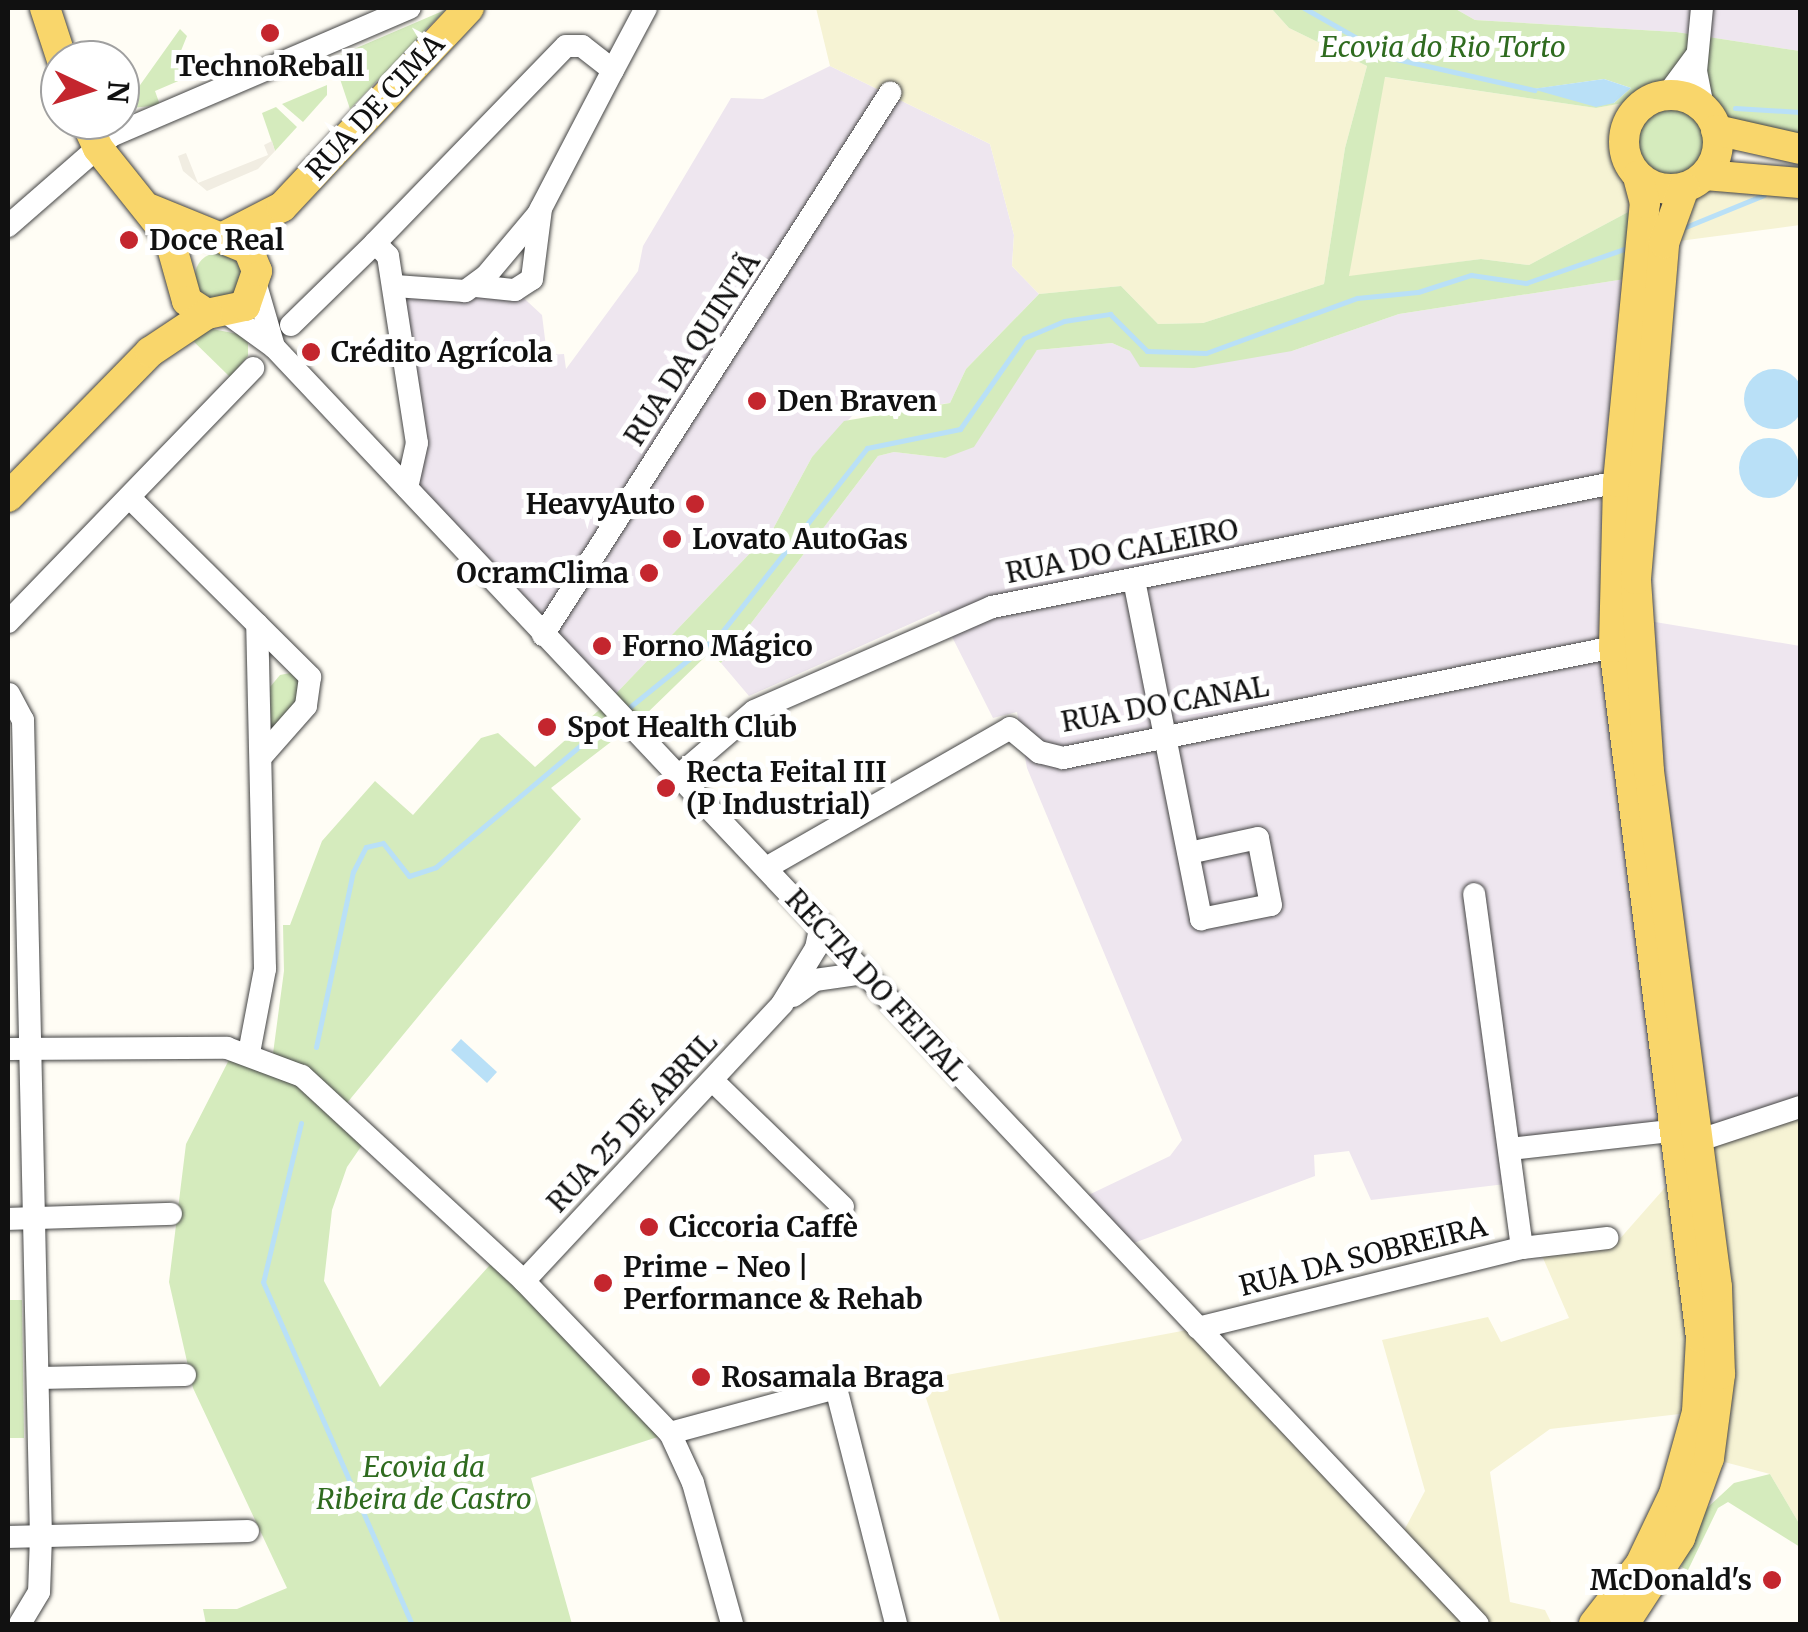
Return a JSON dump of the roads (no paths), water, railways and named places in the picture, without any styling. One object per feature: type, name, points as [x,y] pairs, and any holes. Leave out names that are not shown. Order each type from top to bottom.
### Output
[{"type":"main road","points":[[44,8],[55,40]]},
{"type":"main road","name":"RUA DE CIMA","points":[[215,236],[282,207],[469,8]]},
{"type":"main road","points":[[1624,1624],[1680,1538],[1709,1458],[1720,1374],[1717,1287],[1684,1136],[1614,647],[1618,482],[1645,204],[1638,176],[1624,150],[1628,122],[1648,101],[1667,95],[1710,119],[1800,149]]},
{"type":"main road","points":[[1594,1624],[1640,1565],[1666,1512],[1696,1412],[1701,1338],[1636,579],[1664,243],[1694,182],[1714,162],[1710,119]]},
{"type":"main road","name":"RECTA DO FEITAL","points":[[96,140],[150,208],[180,277],[217,313]]},
{"type":"main road","points":[[1638,176],[1659,188],[1694,182],[1800,183]]},
{"type":"main road","name":"RUA DE CIMA","points":[[257,278],[282,207]]},
{"type":"main road","name":"RECTA DO FEITAL","points":[[150,208],[248,250],[257,278]]},
{"type":"main road","points":[[150,352],[180,277],[215,236]]},
{"type":"main road","points":[[8,498],[150,352],[217,313],[245,306],[257,278]]},
{"type":"street","points":[[140,115],[410,8]]},
{"type":"street","points":[[476,286],[542,207],[646,8]]},
{"type":"street","points":[[1702,8],[1696,56],[1710,119]]},
{"type":"street","points":[[291,325],[566,46],[582,46],[613,70]]},
{"type":"street","points":[[1667,95],[1696,56]]},
{"type":"street","name":"RUA DA QUINTÃ","points":[[543,636],[890,93]]},
{"type":"street","points":[[14,220],[86,140]]},
{"type":"street","points":[[396,286],[442,293],[476,286],[515,290],[532,278],[542,207]]},
{"type":"street","points":[[375,243],[388,256],[396,286],[418,444],[408,488]]},
{"type":"street","name":"RECTA DO FEITAL","points":[[257,278],[274,346]]},
{"type":"street","name":"RECTA DO FEITAL","points":[[217,313],[274,346],[543,636],[1478,1624]]},
{"type":"street","points":[[8,622],[252,368]]},
{"type":"street","name":"RUA DO CALEIRO","points":[[677,777],[754,712],[992,607],[1618,482]]},
{"type":"street","points":[[130,498],[310,678],[306,706],[261,758]]},
{"type":"street","points":[[1134,580],[1188,853]]},
{"type":"street","points":[[249,1053],[265,969],[258,624]]},
{"type":"street","name":"RUA DO CANAL","points":[[766,868],[1010,728],[1040,752],[1063,758],[1614,647]]},
{"type":"street","points":[[260,684],[293,659]]},
{"type":"street","points":[[9,694],[22,720],[18,1049],[34,1218],[41,1536],[38,1592],[20,1624]]},
{"type":"street","name":"RUA DA SOBREIRA","points":[[1198,1328],[1522,1248],[1474,894]]},
{"type":"street","name":"RUA 25 DE ABRIL","points":[[524,1281],[782,1004],[816,948],[820,925]]},
{"type":"street","name":"RUA 25 DE ABRIL","points":[[782,1004],[816,980],[864,974]]},
{"type":"street","points":[[18,1049],[249,1053],[317,1089],[524,1281],[670,1433],[694,1483],[732,1624]]},
{"type":"street","points":[[712,1081],[843,1207]]},
{"type":"street","points":[[1510,1150],[1684,1136],[1800,1107]]},
{"type":"street","points":[[8,1218],[170,1214]]},
{"type":"street","points":[[1522,1248],[1607,1238]]},
{"type":"street","points":[[38,1378],[185,1375]]},
{"type":"street","points":[[670,1433],[836,1388],[896,1624]]},
{"type":"street","points":[[8,1538],[248,1532]]},
{"type":"water","points":[[1604,79],[1631,88],[1614,103],[1596,107],[1532,89]]},
{"type":"water","points":[[1774,369],[1795,378],[1804,399],[1795,420],[1774,429],[1753,420],[1744,399],[1753,378]]},
{"type":"water","points":[[1769,438],[1790,447],[1799,468],[1790,489],[1769,498],[1748,489],[1739,468],[1748,447]]},
{"type":"water","points":[[461,1039],[497,1072],[487,1083],[451,1050]]},
{"type":"waterway","points":[[1304,8],[1392,58],[1534,90]]},
{"type":"waterway","points":[[1735,108],[1800,112]]},
{"type":"waterway","points":[[1683,228],[1764,195]]},
{"type":"waterway","points":[[631,706],[721,633],[867,448],[960,429],[1024,338],[1064,321],[1110,314],[1147,351],[1206,353],[1357,298],[1418,292],[1471,275],[1526,283],[1624,249]]},
{"type":"waterway","points":[[316,1047],[353,872],[366,847],[383,843],[409,876],[436,867],[606,724]]},
{"type":"waterway","points":[[301,1123],[263,1282],[412,1624]]},
{"type":"place","name":"TechnoReball","points":[[270,33]]},
{"type":"place","name":"Doce Real","points":[[129,240]]},
{"type":"place","name":"Crédito Agrícola","points":[[311,352]]},
{"type":"place","name":"Den Braven","points":[[757,401]]},
{"type":"place","name":"HeavyAuto","points":[[695,504]]},
{"type":"place","name":"Lovato AutoGas","points":[[672,539]]},
{"type":"place","name":"OcramClima","points":[[649,573]]},
{"type":"place","name":"Forno Mágico","points":[[602,646]]},
{"type":"place","name":"Spot Health Club","points":[[547,727]]},
{"type":"place","name":"Recta Feital III (P Industrial)","points":[[666,788]]},
{"type":"place","name":"Ciccoria Caffè","points":[[649,1227]]},
{"type":"place","name":"Prime - Neo | Performance & Rehab","points":[[603,1283]]},
{"type":"place","name":"Rosamala Braga","points":[[701,1377]]},
{"type":"place","name":"McDonald's","points":[[1772,1580]]},
{"type":"park label","name":"Ecovia do Rio Torto","points":[[1443,47]]},
{"type":"park label","name":"Ecovia da Ribeira de Castro","points":[[424,1483]]}]
